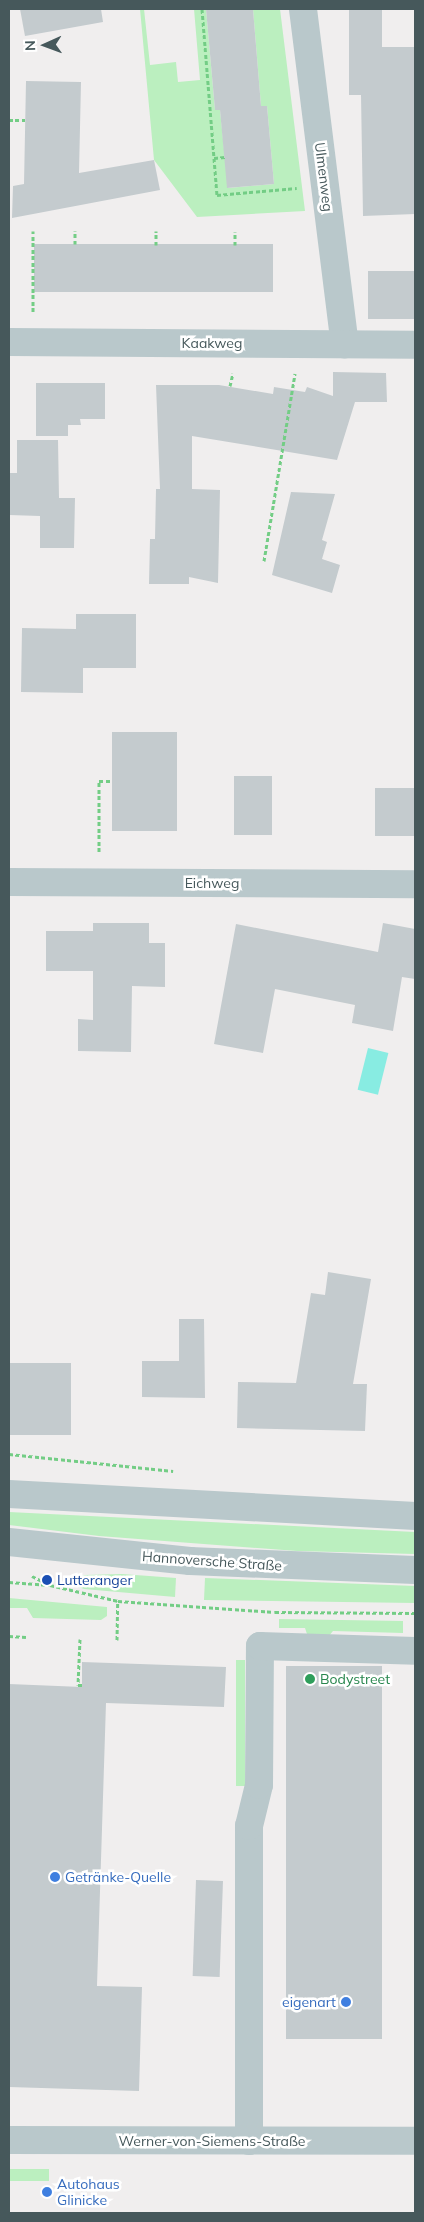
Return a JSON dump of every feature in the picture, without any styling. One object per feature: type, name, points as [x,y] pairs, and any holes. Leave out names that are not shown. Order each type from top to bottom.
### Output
[{"type":"street","name":"Ulmenweg","points":[[304,9],[345,344]]},
{"type":"street","name":"Kaakweg","points":[[21,342],[415,345]]},
{"type":"street","name":"Eichweg","points":[[9,882],[415,884]]},
{"type":"street","points":[[9,1494],[415,1516]]},
{"type":"street","name":"Hannoversche Straße","points":[[9,1542],[190,1561],[415,1570]]},
{"type":"street","points":[[249,2141],[249,1826],[259,1786],[260,1646],[415,1651]]},
{"type":"street","name":"Werner-von-Siemens-Straße","points":[[9,2140],[415,2142]]},
{"type":"path","points":[[202,9],[217,195],[325,186]]},
{"type":"path","points":[[207,79],[212,79]]},
{"type":"path","points":[[9,120],[25,120]]},
{"type":"path","points":[[214,158],[225,157]]},
{"type":"path","points":[[21,342],[33,231]]},
{"type":"path","points":[[75,231],[75,244]]},
{"type":"path","points":[[156,231],[156,245]]},
{"type":"path","points":[[235,232],[235,245]]},
{"type":"path","points":[[264,561],[300,344]]},
{"type":"path","points":[[99,882],[99,781],[112,781]]},
{"type":"path","points":[[9,1454],[180,1472]]},
{"type":"path","points":[[9,1582],[50,1586],[118,1601],[275,1612],[415,1612]]},
{"type":"path","points":[[117,1640],[118,1601]]},
{"type":"path","points":[[9,1636],[26,1637]]},
{"type":"path","points":[[80,1639],[78,1685],[82,1685]]},
{"type":"green space","points":[[140,9],[144,9],[150,65],[176,62],[178,82],[200,80],[194,9],[206,9],[215,110],[220,110],[228,188],[274,184],[267,106],[261,106],[253,9],[280,9],[305,211],[197,217],[154,160]]},
{"type":"green space","points":[[9,1512],[415,1532],[415,1554],[297,1551],[99,1536],[9,1525]]},
{"type":"green space","points":[[122,1574],[176,1578],[175,1597],[84,1589],[65,1581],[85,1575]]},
{"type":"green space","points":[[205,1578],[415,1586],[415,1603],[204,1600]]},
{"type":"green space","points":[[9,1598],[107,1607],[107,1616],[101,1620],[33,1618],[27,1608],[9,1608]]},
{"type":"green space","points":[[279,1619],[403,1621],[403,1633],[333,1631],[328,1637],[307,1634],[305,1628],[279,1628]]},
{"type":"green space","points":[[236,1660],[245,1660],[245,1786],[236,1786]]},
{"type":"green space","points":[[9,2169],[49,2169],[49,2181],[9,2181]]},
{"type":"water","points":[[368,1048],[388,1053],[378,1095],[358,1090]]},
{"type":"building","points":[[20,9],[101,9],[103,22],[25,36]]},
{"type":"building","points":[[206,9],[253,9],[261,106],[267,106],[274,184],[227,188],[220,110],[215,110]]},
{"type":"building","points":[[349,9],[382,9],[382,47],[415,47],[415,214],[363,216],[361,95],[349,95]]},
{"type":"building","points":[[26,81],[81,82],[79,173],[154,160],[160,190],[12,218],[13,186],[24,184]]},
{"type":"building","points":[[34,244],[273,244],[273,292],[34,292]]},
{"type":"building","points":[[368,271],[415,271],[415,319],[368,319]]},
{"type":"building","points":[[333,372],[386,373],[387,402],[355,402],[337,460],[192,436],[192,489],[220,490],[218,583],[189,577],[189,584],[149,584],[150,539],[155,539],[156,489],[160,489],[156,385],[219,385],[273,394],[274,387],[305,392],[307,387],[333,396]]},
{"type":"building","points":[[36,383],[105,383],[105,419],[80,419],[81,425],[68,425],[68,436],[36,436]]},
{"type":"building","points":[[17,440],[58,440],[59,498],[75,498],[74,548],[40,548],[40,516],[9,515],[9,473],[17,473]]},
{"type":"building","points":[[291,492],[335,494],[322,540],[327,542],[322,559],[340,565],[332,593],[272,575]]},
{"type":"building","points":[[76,614],[136,614],[136,668],[83,668],[83,693],[21,692],[22,628],[76,629]]},
{"type":"building","points":[[112,732],[177,732],[177,831],[112,831]]},
{"type":"building","points":[[234,776],[272,776],[272,835],[234,835]]},
{"type":"building","points":[[375,788],[415,788],[415,836],[375,836]]},
{"type":"building","points":[[93,923],[149,923],[149,943],[165,943],[165,987],[132,986],[131,1052],[78,1051],[78,1019],[93,1020],[93,971],[46,971],[46,931],[93,931]]},
{"type":"building","points":[[383,923],[415,929],[415,979],[402,977],[393,1031],[352,1023],[355,1005],[275,989],[263,1053],[214,1044],[236,924],[378,952]]},
{"type":"building","points":[[328,1272],[371,1279],[353,1384],[367,1384],[365,1431],[237,1428],[238,1382],[296,1383],[311,1293],[325,1295]]},
{"type":"building","points":[[179,1319],[204,1319],[205,1398],[142,1397],[142,1361],[179,1361]]},
{"type":"building","points":[[9,1363],[71,1363],[71,1435],[9,1435]]},
{"type":"building","points":[[82,1662],[226,1667],[224,1707],[106,1703],[97,1986],[142,1987],[139,2091],[9,2087],[9,1684],[82,1687]]},
{"type":"building","points":[[286,1666],[382,1666],[382,2039],[286,2039]]},
{"type":"building","points":[[196,1880],[223,1881],[220,1977],[193,1976]]},
{"type":"place","name":"Lutteranger","points":[[47,1580]]},
{"type":"place","name":"Bodystreet","points":[[310,1679]]},
{"type":"place","name":"Getränke-Quelle","points":[[55,1877]]},
{"type":"place","name":"eigenart","points":[[346,2002]]},
{"type":"place","name":"Autohaus Glinicke","points":[[47,2192]]}]
